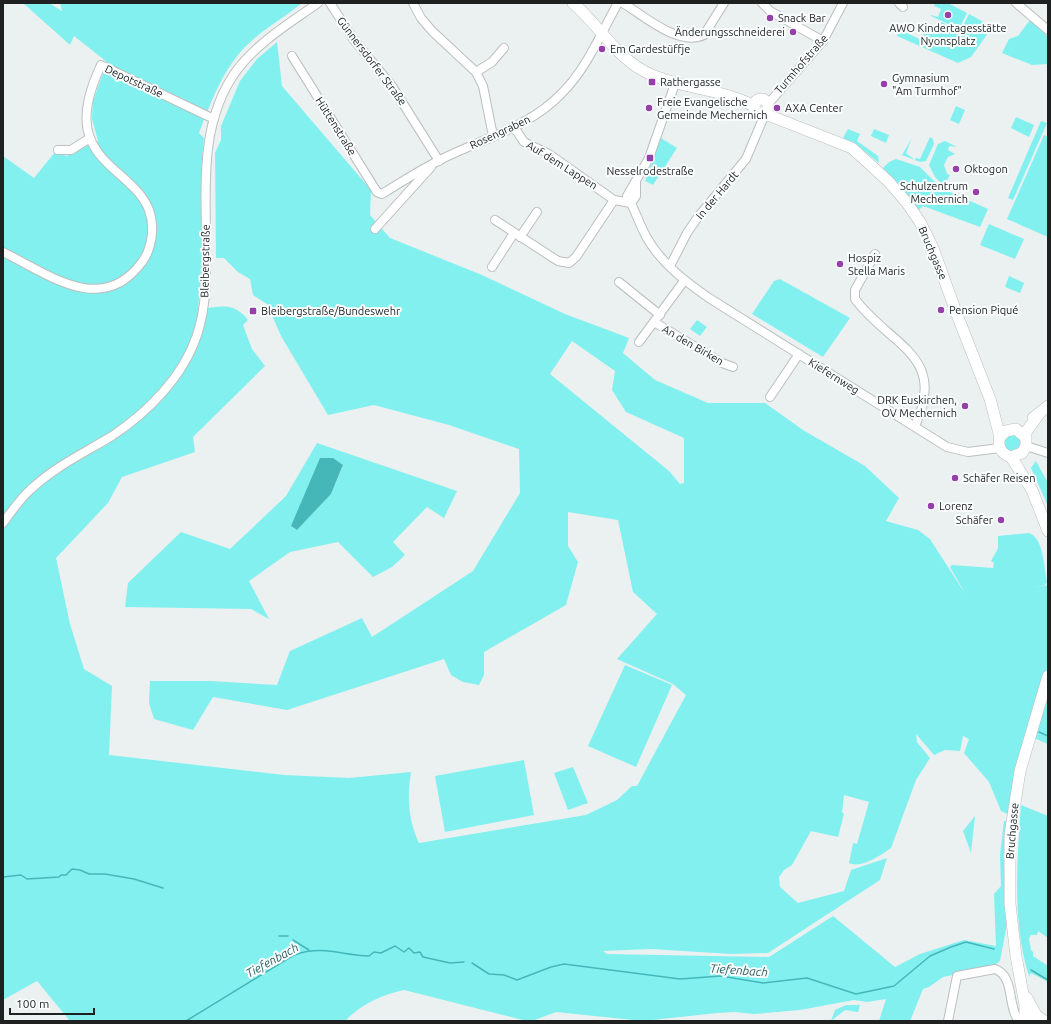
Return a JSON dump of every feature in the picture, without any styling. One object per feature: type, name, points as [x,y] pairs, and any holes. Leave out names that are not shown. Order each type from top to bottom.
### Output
[{"type":"main road","points":[[573,3],[602,32],[622,55],[639,68],[652,75],[731,96],[762,108]]},
{"type":"main road","name":"Bruchgasse","points":[[762,108],[787,122],[852,148],[889,182],[907,203],[920,222],[933,248],[990,399],[1003,424],[1006,436]]},
{"type":"main road","points":[[1028,482],[1011,457],[1004,454],[1006,436],[1039,414],[1048,406]]},
{"type":"main road","points":[[1039,414],[1028,428],[1022,464],[1048,531]]},
{"type":"main road","points":[[1006,436],[1024,445]]},
{"type":"main road","points":[[1011,457],[1024,445]]},
{"type":"main road","name":"Bruchgasse","points":[[1034,1020],[1023,990],[1015,950],[1010,904],[1010,835],[1020,771],[1048,676]]},
{"type":"street","name":"Bleibergstraße","points":[[3,523],[29,490],[52,471],[112,435],[142,413],[161,395],[187,357],[197,335],[206,295],[205,164],[208,137],[214,119],[224,93],[237,70],[255,50],[274,34],[318,3]]},
{"type":"street","name":"Günnersdorfer Straße","points":[[330,3],[354,40],[392,86],[436,162]]},
{"type":"street","points":[[413,3],[421,18],[432,31],[476,72],[483,86],[493,136]]},
{"type":"street","name":"Rosengraben","points":[[382,194],[420,170],[514,127],[542,111],[562,93],[578,73],[597,43],[618,3]]},
{"type":"street","points":[[623,3],[667,31],[679,37],[686,37],[704,35],[724,3]]},
{"type":"street","name":"Turmhofstraße","points":[[762,108],[823,41],[842,3]]},
{"type":"street","points":[[1016,3],[1048,30]]},
{"type":"street","points":[[766,4],[770,11],[823,41]]},
{"type":"street","points":[[476,72],[492,62],[504,48]]},
{"type":"street","name":"Hüttenstraße","points":[[292,56],[378,192],[382,194]]},
{"type":"street","name":"Depotstraße","points":[[90,138],[87,118],[89,96],[101,65],[214,119]]},
{"type":"street","points":[[670,266],[647,239],[627,196],[649,158],[676,81]]},
{"type":"street","name":"In der Hardt","points":[[670,266],[687,233],[698,217],[746,159],[762,108]]},
{"type":"street","name":"Auf dem Lappen","points":[[514,127],[524,142],[549,154],[614,200]]},
{"type":"street","points":[[3,252],[73,287],[88,290],[106,289],[132,276],[148,251],[153,230],[149,211],[141,195],[100,154],[90,138],[71,150],[58,150]]},
{"type":"street","name":"Rosengraben","points":[[375,229],[436,162]]},
{"type":"street","points":[[495,220],[558,262],[569,263],[576,257],[614,200],[631,202]]},
{"type":"street","points":[[492,267],[537,212]]},
{"type":"street","points":[[875,254],[855,290],[855,300],[913,356],[922,369],[926,384],[926,396],[923,409],[915,426]]},
{"type":"street","name":"Kiefernweg","points":[[670,266],[684,281],[709,298],[947,447],[968,452],[1006,436]]},
{"type":"street","points":[[639,342],[684,281]]},
{"type":"street","points":[[619,282],[660,315]]},
{"type":"street","name":"An den Birken","points":[[654,322],[722,363],[733,367]]},
{"type":"street","points":[[770,397],[799,354]]},
{"type":"street","points":[[1024,445],[1048,453]]},
{"type":"street","points":[[948,1021],[957,976],[992,969],[1000,971],[1005,978],[1014,1014],[1034,1020]]},
{"type":"shaded area","points":[[23,3],[49,3],[62,11],[60,3],[302,3],[261,33],[239,53],[219,86],[199,133],[204,138],[201,181],[201,267],[198,309],[231,307],[242,314],[248,320],[243,325],[252,349],[265,366],[193,437],[195,452],[122,477],[108,503],[56,558],[70,624],[84,669],[112,686],[109,755],[284,775],[349,778],[411,772],[409,808],[415,834],[419,843],[586,815],[617,800],[632,786],[637,786],[686,695],[673,684],[617,659],[657,614],[633,592],[618,520],[568,512],[568,546],[578,562],[566,605],[484,652],[484,675],[479,685],[463,682],[451,675],[444,659],[287,710],[213,697],[193,730],[154,719],[149,703],[150,681],[210,681],[277,685],[290,651],[362,618],[372,637],[473,571],[520,493],[519,449],[449,425],[374,405],[328,415],[281,336],[267,304],[253,295],[250,279],[238,272],[224,258],[216,258],[215,153],[221,140],[221,126],[240,81],[257,59],[277,42],[282,86],[371,190],[370,215],[390,238],[482,275],[565,314],[629,338],[623,353],[655,380],[708,403],[765,403],[803,430],[865,466],[899,498],[886,521],[918,530],[930,539],[966,595],[950,567],[952,565],[993,568],[994,563],[991,561],[998,548],[998,536],[1029,533],[1038,541],[1044,562],[1047,582],[1045,585],[1036,587],[1048,585],[1048,660],[1046,676],[1017,767],[1008,814],[1001,811],[989,782],[964,753],[969,739],[963,736],[960,751],[945,750],[934,755],[916,734],[917,742],[930,758],[916,780],[891,848],[865,863],[849,863],[853,843],[857,844],[869,802],[844,795],[842,812],[844,814],[838,837],[811,831],[792,865],[784,870],[779,877],[780,887],[798,903],[844,891],[851,870],[887,858],[880,880],[768,953],[731,954],[651,949],[603,951],[607,954],[769,957],[833,916],[895,967],[920,954],[964,940],[996,946],[994,894],[1001,886],[1000,855],[1004,821],[1007,821],[1007,924],[1000,961],[992,967],[943,977],[929,987],[923,989],[910,1021],[879,1021],[886,999],[867,1002],[854,1000],[800,1010],[754,1014],[735,1012],[717,1013],[643,1021],[556,1012],[532,1021],[527,1021],[404,990],[388,994],[372,1001],[351,1015],[345,1021],[70,1021],[37,981],[3,1000],[3,156],[34,178],[55,152],[67,156],[79,148],[98,141],[92,119],[93,101],[107,62],[74,36],[70,45]],"holes":[[[572,341],[615,371],[612,390],[626,412],[684,438],[684,483],[680,484],[669,471],[550,374]]]},
{"type":"shaded area","name":"AWO Kindertagesstätte Nyonsplatz","points":[[935,3],[948,3],[967,13],[959,29],[931,16],[938,17],[941,9],[934,6]]},
{"type":"shaded area","points":[[969,14],[987,24],[991,29],[971,57],[958,63],[897,36],[899,29],[921,40],[924,33],[938,34],[941,22],[961,30]]},
{"type":"shaded area","points":[[1030,20],[1048,37],[1048,64],[1032,65],[1002,53],[1009,39],[1018,36]]},
{"type":"shaded area","points":[[956,106],[965,110],[959,124],[950,120]]},
{"type":"shaded area","points":[[1016,117],[1034,125],[1029,137],[1011,128]]},
{"type":"shaded area","points":[[1041,121],[1047,123],[1013,200],[1008,198]]},
{"type":"shaded area","points":[[848,129],[860,134],[857,141],[878,156],[879,163],[857,145],[843,138]]},
{"type":"shaded area","points":[[874,129],[889,135],[886,143],[871,136]]},
{"type":"shaded area","points":[[1044,135],[1048,137],[1048,237],[1007,219]]},
{"type":"shaded area","points":[[930,137],[933,139],[934,144],[926,161],[920,162],[902,155],[912,138],[906,153],[915,160],[916,158],[920,159]]},
{"type":"shaded area","points":[[661,138],[677,148],[653,185],[645,181]]},
{"type":"shaded area","points":[[945,141],[957,147],[949,146],[948,150],[955,154],[948,157],[944,165],[947,174],[950,175],[944,186],[935,177],[929,165],[938,144]]},
{"type":"shaded area","points":[[896,159],[920,167],[941,188],[988,209],[980,227],[923,206],[919,210],[883,168],[889,162]]},
{"type":"shaded area","points":[[989,224],[1024,239],[1015,259],[980,245]]},
{"type":"shaded area","points":[[1009,276],[1024,283],[1020,293],[1005,287]]},
{"type":"shaded area","points":[[780,279],[850,318],[823,357],[752,314],[774,281]]},
{"type":"shaded area","points":[[697,320],[707,327],[700,336],[690,329]]},
{"type":"shaded area","points":[[1011,433],[1021,437],[1022,449],[1007,453],[1002,442]]},
{"type":"shaded area","points":[[317,443],[457,491],[444,518],[427,507],[393,542],[405,555],[392,567],[373,577],[338,542],[290,552],[249,581],[269,619],[251,609],[125,607],[128,583],[181,532],[230,549],[286,496]],"holes":[[[343,466],[331,494],[297,530],[291,526]]]},
{"type":"shaded area","points":[[320,458],[333,458],[343,465],[331,494],[297,530],[291,526]]},
{"type":"shaded area","points":[[1036,461],[1048,483],[1048,506],[1031,468]]},
{"type":"shaded area","points":[[625,665],[672,685],[636,767],[588,746]]},
{"type":"shaded area","points":[[1048,698],[1048,744],[1034,738]]},
{"type":"shaded area","points":[[524,760],[534,815],[445,832],[435,776]]},
{"type":"shaded area","points":[[573,767],[588,803],[568,810],[554,773]]},
{"type":"shaded area","points":[[1021,805],[1048,816],[1048,938],[1038,931],[1037,935],[1031,935],[1029,939],[1033,956],[1048,966],[1048,982],[1031,973],[1029,976],[1020,935],[1017,869]]},
{"type":"shaded area","points":[[975,816],[971,853],[963,831]]},
{"type":"shaded area","points":[[846,1005],[860,1005],[858,1012],[845,1010],[831,1021],[835,1010]]},
{"type":"waterway","points":[[1039,732],[1048,736]]},
{"type":"waterway","points":[[3,877],[21,875],[27,879],[59,877],[61,875],[66,875],[72,869],[80,870],[89,874],[105,874],[134,879],[163,888]]},
{"type":"waterway","points":[[279,936],[288,936]]},
{"type":"waterway","points":[[293,940],[309,950]]},
{"type":"waterway","name":"Tiefenbach","points":[[472,963],[489,974],[504,975],[517,980],[551,967],[564,964],[680,979],[721,976],[763,983],[807,978],[856,994],[894,986],[930,956],[966,942],[994,949]]},
{"type":"waterway","name":"Tiefenbach","points":[[186,1021],[294,955],[304,952],[332,951],[369,956],[374,952],[381,953],[395,946],[404,952],[409,948],[414,953],[420,952],[423,957],[450,963],[464,962]]},
{"type":"waterway","name":"Tiefenbach","points":[[1031,970],[1048,980]]},
{"type":"place","name":"AWO Kindertagesstätte Nyonsplatz","points":[[948,15]]},
{"type":"place","name":"Snack Bar","points":[[770,18]]},
{"type":"place","name":"Änderungsschneiderei","points":[[793,32]]},
{"type":"place","name":"Em Gardestüffje","points":[[602,49]]},
{"type":"place","name":"Rathergasse","points":[[652,82]]},
{"type":"place","name":"Gymnasium \"Am Turmhof\"","points":[[884,84]]},
{"type":"place","name":"Freie Evangelische Gemeinde Mechernich","points":[[649,108]]},
{"type":"place","name":"AXA Center","points":[[777,108]]},
{"type":"place","name":"Nesselrodestraße","points":[[650,158]]},
{"type":"place","name":"Oktogon","points":[[956,169]]},
{"type":"place","name":"Schulzentrum Mechernich","points":[[976,192]]},
{"type":"place","name":"Hospiz Stella Maris","points":[[840,264]]},
{"type":"place","name":"Pension Piqué","points":[[941,310]]},
{"type":"place","name":"Bleibergstraße/Bundeswehr","points":[[253,311]]},
{"type":"place","name":"DRK Euskirchen, OV Mechernich","points":[[965,406]]},
{"type":"place","name":"Schäfer Reisen","points":[[955,478]]},
{"type":"place","name":"Lorenz","points":[[931,506]]},
{"type":"place","name":"Schäfer","points":[[1001,520]]}]
